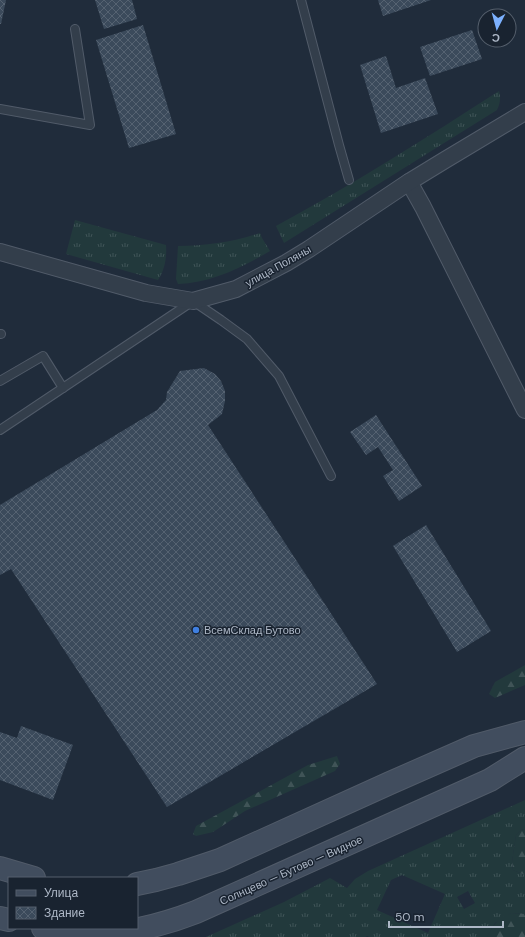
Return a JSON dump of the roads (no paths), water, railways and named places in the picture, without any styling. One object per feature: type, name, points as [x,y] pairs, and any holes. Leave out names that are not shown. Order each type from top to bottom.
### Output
[{"type":"main road","points":[[138,884],[178,874],[220,860],[474,746],[525,732]]},
{"type":"main road","name":"Солнцево — Бутово — Видное","points":[[50,929],[102,933],[117,932],[139,929],[184,917],[483,784],[525,758]]},
{"type":"main road","points":[[0,868],[31,877]]},
{"type":"street","name":"улица Поляны","points":[[0,252],[146,293],[193,301],[236,289],[268,273],[309,249],[409,182],[525,112]]},
{"type":"street","points":[[409,182],[525,410]]},
{"type":"lane","points":[[301,0],[349,180]]},
{"type":"lane","points":[[0,109],[90,125],[75,29]]},
{"type":"lane","points":[[0,430],[193,301],[247,339],[279,376],[331,476]]},
{"type":"lane","points":[[0,381],[43,356],[63,388]]},
{"type":"place","name":"ВсемСклад Бутово","points":[[196,630]]}]
